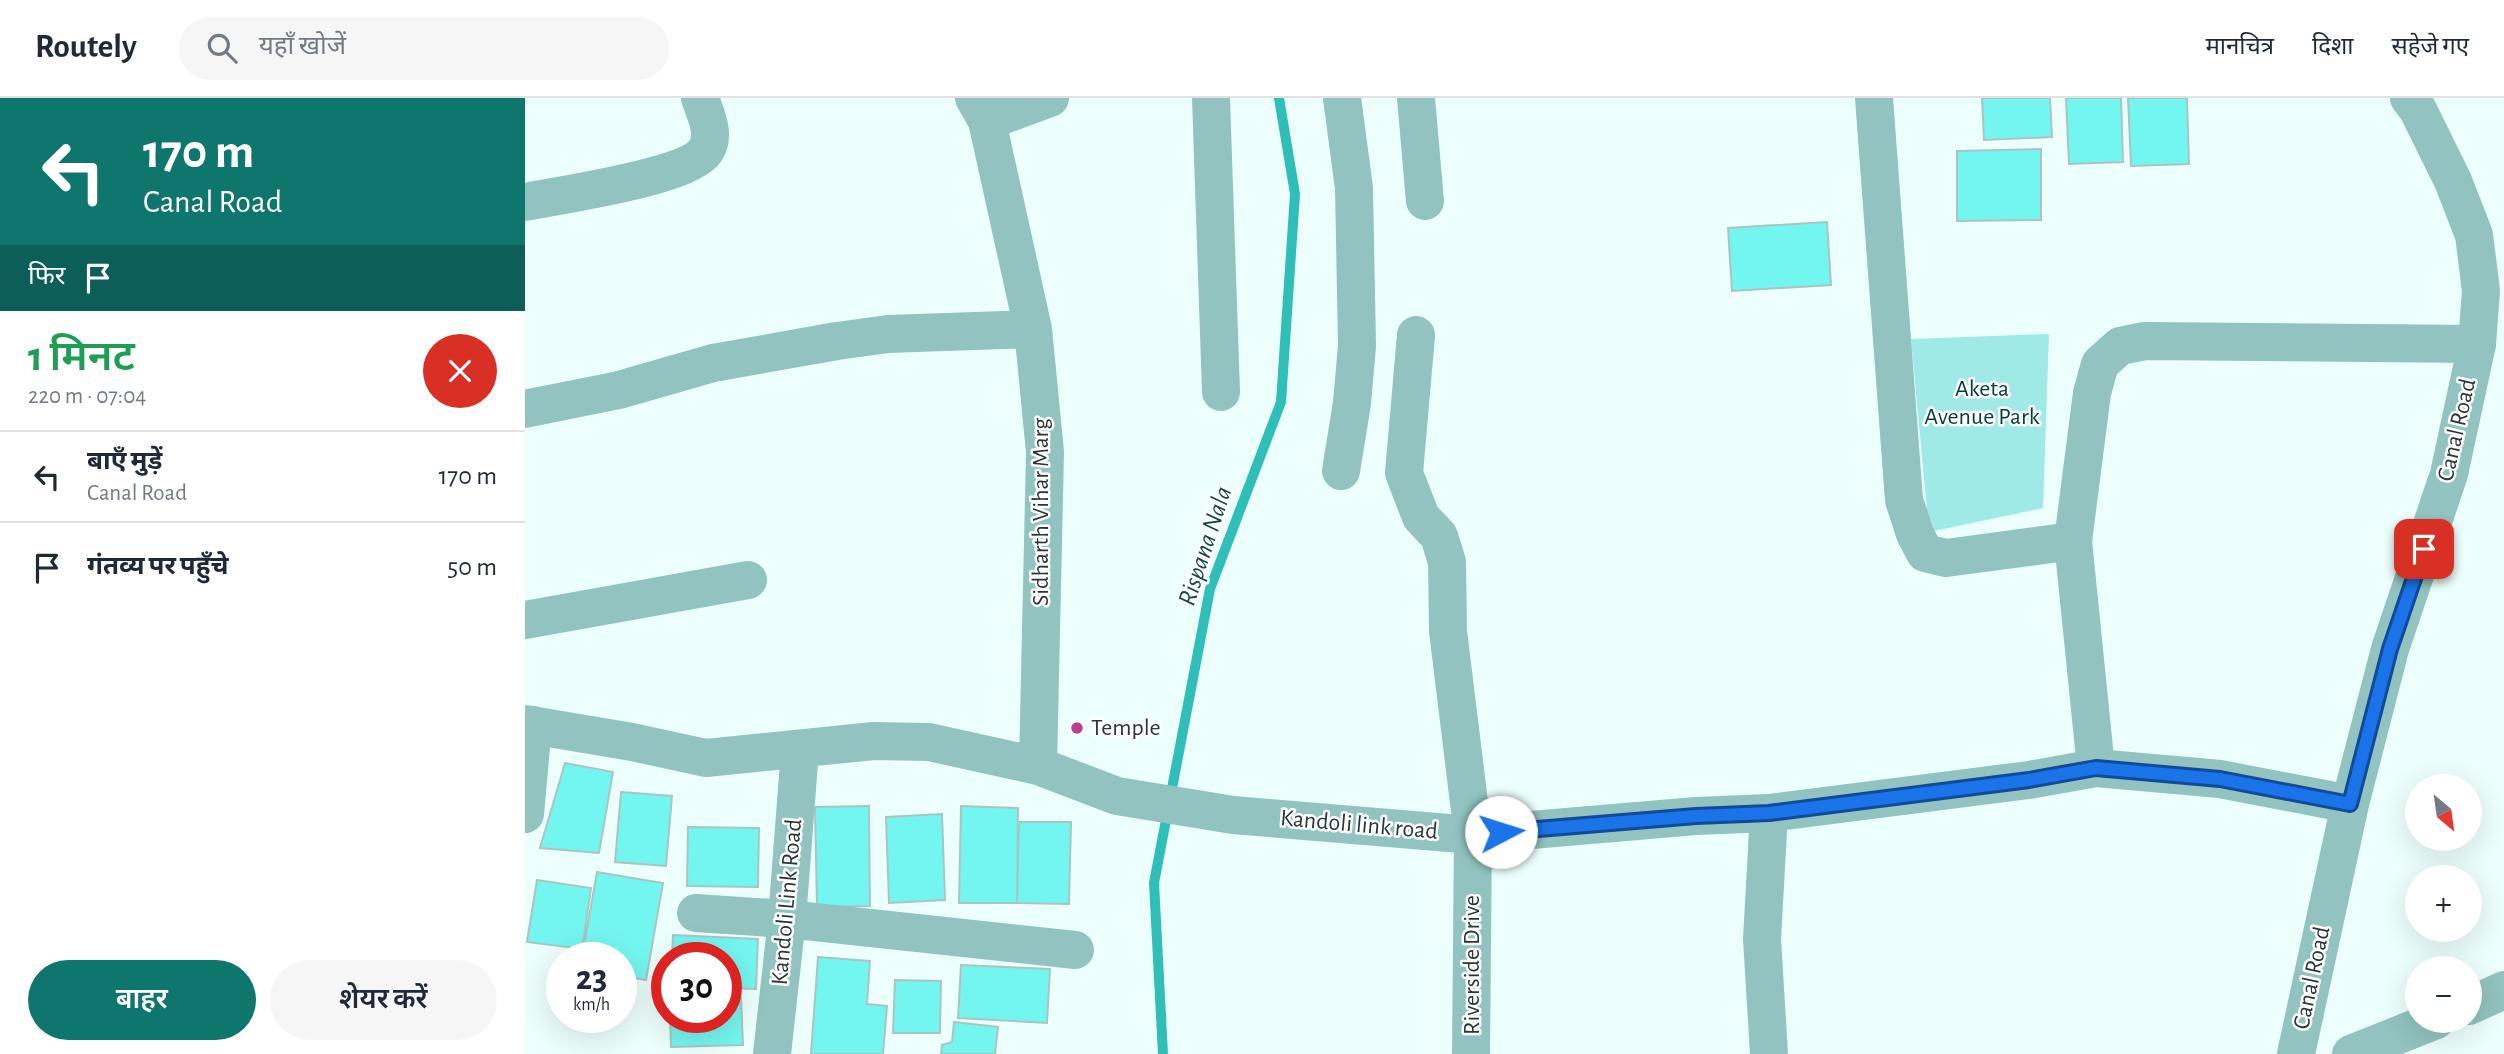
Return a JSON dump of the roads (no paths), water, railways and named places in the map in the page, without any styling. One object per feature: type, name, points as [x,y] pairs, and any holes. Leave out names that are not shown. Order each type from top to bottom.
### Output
[{"type":"street","points":[[525,202],[662,174],[694,162],[706,150],[710,130],[699,98]]},
{"type":"street","points":[[980,109],[1050,98]]},
{"type":"street","points":[[1210,98],[1221,392]]},
{"type":"street","points":[[1341,471],[1352,403],[1357,346],[1354,188],[1342,98]]},
{"type":"street","points":[[1416,98],[1425,201]]},
{"type":"street","points":[[1874,98],[1904,500],[1915,534],[1925,553],[1946,558],[2073,541]]},
{"type":"street","name":"Canal Road","points":[[2296,1054],[2350,804],[2390,649],[2449,474],[2477,344],[2481,291],[2474,235],[2453,181],[2418,110],[2409,98]]},
{"type":"street","name":"Sidharth Vihar Marg","points":[[980,109],[1033,328],[1045,452],[1038,766]]},
{"type":"street","points":[[525,409],[619,390],[713,363],[837,341],[888,334],[1033,328]]},
{"type":"street","name":"Riverside Drive","points":[[1416,335],[1404,473],[1422,517],[1439,536],[1447,562],[1448,631],[1473,835],[1471,1054]]},
{"type":"street","points":[[2096,768],[2073,541],[2092,393],[2100,364],[2120,346],[2145,341],[2477,344]]},
{"type":"street","points":[[525,620],[747,580]]},
{"type":"street","points":[[525,814],[529,724],[706,758],[873,741],[929,743],[1038,766]]},
{"type":"street","name":"Kandoli Link Road","points":[[772,1054],[787,919],[800,750]]},
{"type":"street","name":"Kandoli link road","points":[[1038,766],[1117,796],[1233,815],[1473,835],[1696,816],[1769,813],[2029,780],[2096,768],[2220,779],[2350,804]]},
{"type":"street","points":[[1769,813],[1762,939],[1769,1054]]},
{"type":"street","points":[[696,913],[787,919],[1075,950]]},
{"type":"street","points":[[2482,1000],[2504,990]]},
{"type":"street","points":[[2351,1054],[2405,1032]]},
{"type":"waterway","name":"Rispana Nala","points":[[1163,1054],[1154,883],[1210,589],[1281,402],[1295,194],[1279,98]]},
{"type":"place","name":"Temple","points":[[1077,728]]},
{"type":"park label","name":"Aketa Avenue Park","points":[[1982,403]]}]
